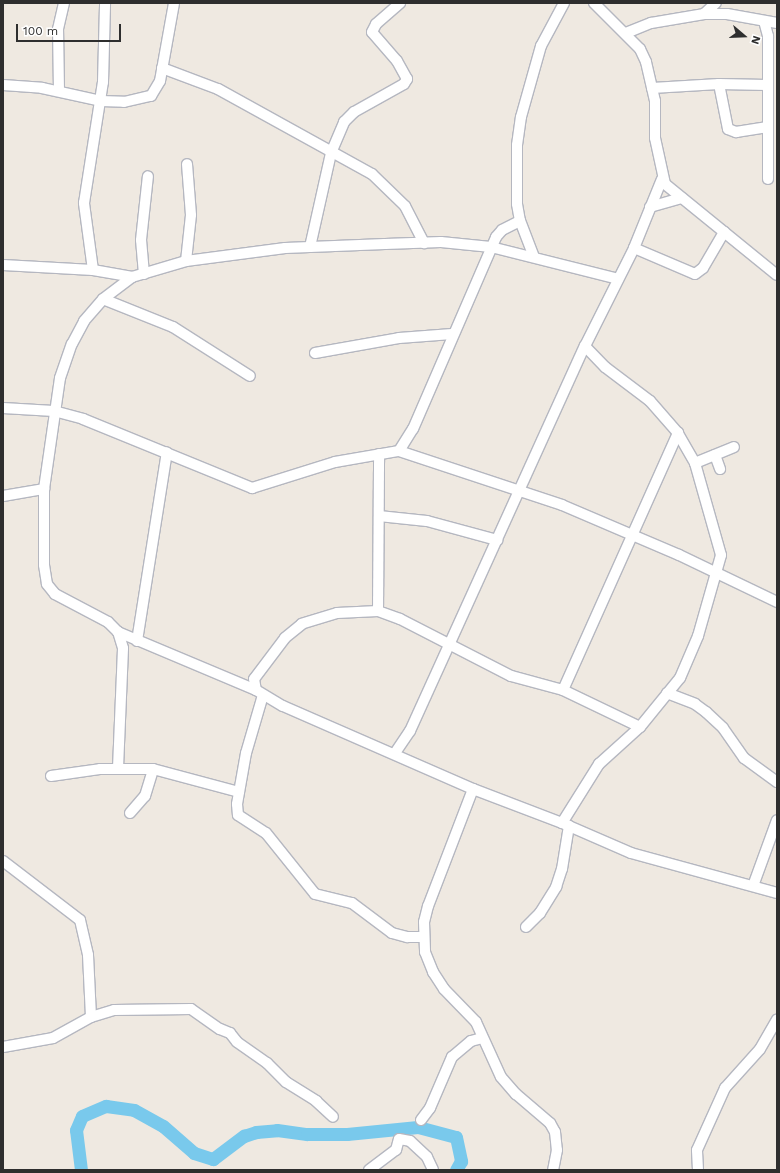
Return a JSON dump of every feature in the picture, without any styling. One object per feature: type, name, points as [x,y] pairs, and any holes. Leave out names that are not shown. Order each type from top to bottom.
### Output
[{"type":"street","points":[[59,91],[57,36],[64,3]]},
{"type":"street","points":[[93,270],[84,203],[86,174],[101,101],[105,3]]},
{"type":"street","points":[[3,85],[59,91],[101,101],[124,102],[151,96],[158,87],[174,3]]},
{"type":"street","points":[[310,247],[331,152],[344,122],[354,112],[406,82],[406,76],[397,61],[372,32],[376,24],[400,3]]},
{"type":"street","points":[[534,257],[520,221],[517,204],[517,145],[521,117],[541,46],[564,3]]},
{"type":"street","points":[[594,3],[626,33],[640,49],[652,88],[656,112],[655,138],[662,179],[670,191],[682,198],[777,275]]},
{"type":"street","points":[[704,14],[716,3]]},
{"type":"street","points":[[626,33],[651,24],[704,14],[727,14],[777,23]]},
{"type":"street","points":[[764,21],[772,38],[768,127],[768,179]]},
{"type":"street","points":[[162,68],[218,89],[372,174],[394,194],[414,221],[424,243]]},
{"type":"street","points":[[652,88],[719,84],[770,92]]},
{"type":"street","points":[[719,84],[728,129],[736,132],[768,127]]},
{"type":"street","points":[[186,261],[191,215],[187,164]]},
{"type":"street","points":[[144,274],[141,240],[148,176]]},
{"type":"street","points":[[395,753],[410,731],[498,540],[584,346],[634,248],[662,179]]},
{"type":"street","points":[[650,207],[682,198]]},
{"type":"street","points":[[399,451],[413,429],[452,334],[491,247],[502,230],[520,221]]},
{"type":"street","points":[[634,248],[695,274],[702,268],[724,232]]},
{"type":"street","points":[[618,279],[491,247],[424,243],[310,247],[186,261],[132,277],[102,299],[84,321],[72,344],[60,378],[54,411],[44,489],[44,565],[48,584],[55,594],[108,622],[118,632],[260,693],[344,734],[395,753],[473,789],[565,824],[631,853],[777,893]]},
{"type":"street","points":[[3,265],[93,270],[132,277]]},
{"type":"street","points":[[102,299],[173,327],[250,376]]},
{"type":"street","points":[[315,353],[399,338],[452,334]]},
{"type":"street","points":[[526,927],[550,900],[556,887],[566,852],[565,824],[600,764],[640,727],[667,694],[688,663],[718,574],[720,546],[695,463],[678,433],[650,401],[605,367],[584,346]]},
{"type":"street","points":[[3,408],[54,411],[123,434],[252,488],[305,470],[399,451],[562,505],[632,535],[777,602]]},
{"type":"street","points":[[563,690],[678,433]]},
{"type":"street","points":[[695,463],[734,448]]},
{"type":"street","points":[[137,641],[167,452]]},
{"type":"street","points":[[378,611],[379,454]]},
{"type":"street","points":[[716,455],[720,470]]},
{"type":"street","points":[[3,496],[44,489]]},
{"type":"street","points":[[379,516],[428,521],[498,540]]},
{"type":"street","points":[[424,937],[407,937],[392,933],[352,903],[314,894],[266,833],[238,815],[239,792],[246,753],[260,693],[254,679],[258,670],[285,638],[302,624],[337,613],[378,611],[400,619],[449,646],[512,676],[563,690],[640,727]]},
{"type":"street","points":[[118,632],[123,648],[118,768]]},
{"type":"street","points":[[667,694],[695,704],[706,712],[723,728],[744,758],[777,782]]},
{"type":"street","points":[[51,776],[118,768],[152,769],[239,792]]},
{"type":"street","points":[[130,813],[146,796],[152,769]]},
{"type":"street","points":[[473,789],[428,906],[424,922],[425,952],[433,972],[444,989],[476,1022],[482,1038],[502,1077],[516,1094],[550,1122],[555,1132],[556,1150],[553,1170]]},
{"type":"street","points":[[753,886],[777,820]]},
{"type":"street","points":[[3,861],[80,920],[88,955],[91,1017]]},
{"type":"street","points":[[3,1046],[53,1038],[91,1017],[131,1008],[191,1009],[220,1029],[230,1033],[237,1042],[267,1063],[286,1082],[316,1101],[333,1117]]},
{"type":"street","points":[[698,1170],[697,1150],[718,1102],[742,1066],[760,1049],[777,1019]]},
{"type":"street","points":[[421,1120],[430,1108],[452,1057],[471,1042],[482,1038]]},
{"type":"street","points":[[369,1170],[396,1150],[399,1139],[410,1141],[427,1157],[433,1170]]},
{"type":"waterway","points":[[81,1170],[76,1130],[82,1116],[106,1106],[134,1110],[163,1126],[194,1153],[213,1159],[244,1136],[256,1132],[277,1130],[307,1134],[347,1134],[418,1127],[456,1137],[461,1161],[456,1170]]}]
